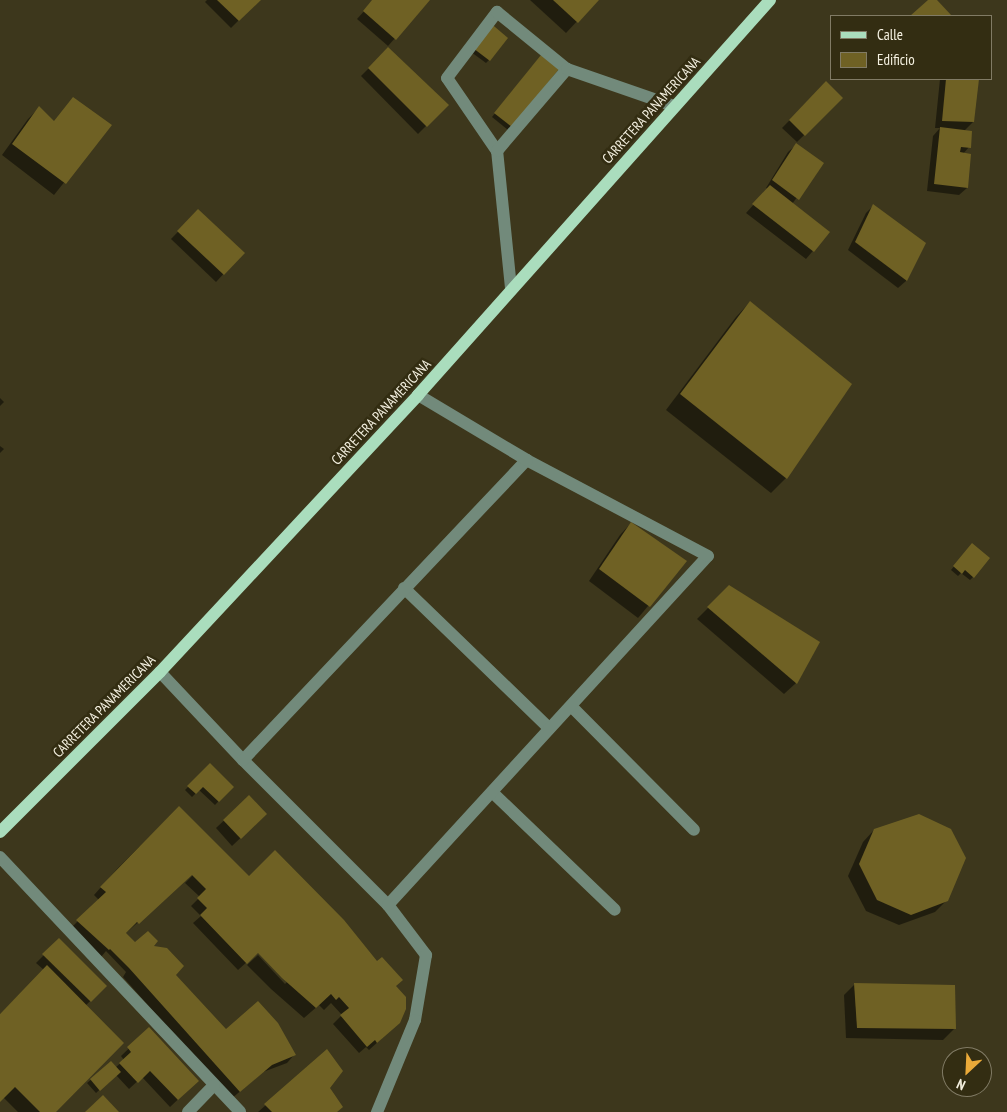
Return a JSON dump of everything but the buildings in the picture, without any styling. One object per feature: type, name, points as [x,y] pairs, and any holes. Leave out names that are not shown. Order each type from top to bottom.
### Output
[{"type":"main road","name":"CARRETERA PANAMERICANA","points":[[0,832],[160,672],[418,395],[511,288],[770,0]]},
{"type":"street","points":[[511,288],[497,151],[447,78],[496,12],[567,70],[674,106]]},
{"type":"street","points":[[497,151],[567,70]]},
{"type":"street","points":[[388,905],[549,728],[572,707],[708,556],[527,460],[418,395]]},
{"type":"street","points":[[243,760],[527,460]]},
{"type":"street","points":[[404,588],[549,728]]},
{"type":"street","points":[[160,672],[243,760],[388,905],[426,956],[415,1020],[377,1112]]},
{"type":"street","points":[[572,707],[694,830]]},
{"type":"street","points":[[492,792],[615,910]]},
{"type":"street","points":[[0,857],[240,1112]]},
{"type":"street","points":[[188,1112],[214,1085]]}]
